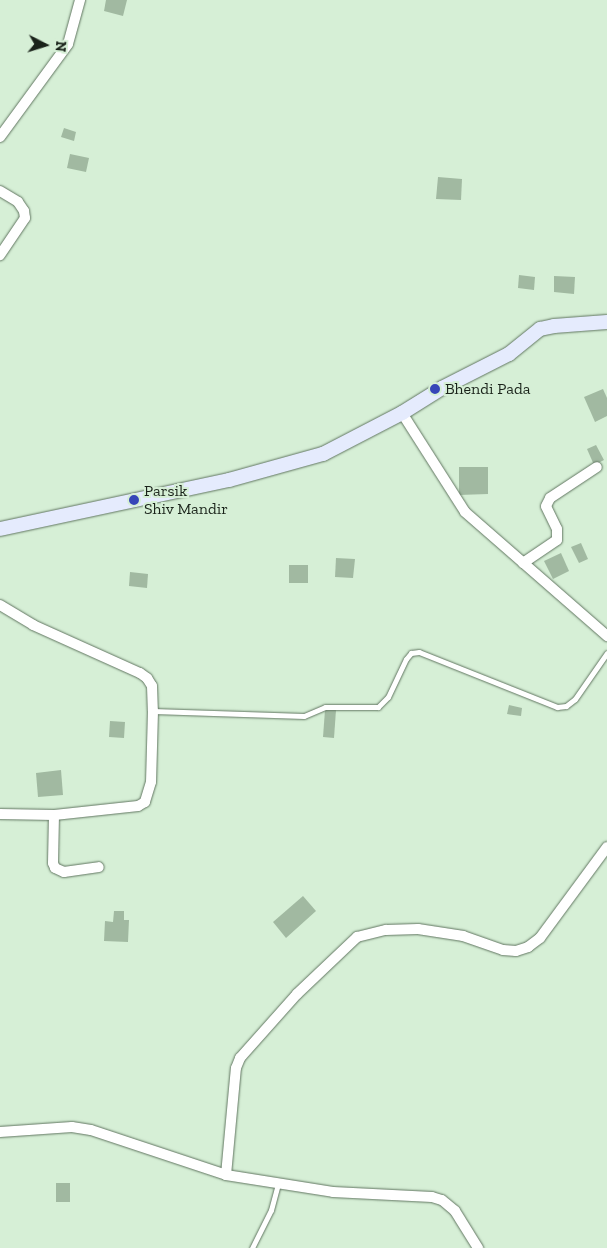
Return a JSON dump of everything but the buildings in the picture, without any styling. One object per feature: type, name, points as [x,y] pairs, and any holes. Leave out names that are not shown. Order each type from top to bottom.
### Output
[{"type":"street","points":[[0,138],[68,44],[80,0]]},
{"type":"street","points":[[0,191],[18,202],[24,211],[25,218],[0,255]]},
{"type":"street","points":[[0,530],[229,480],[323,454],[402,413],[442,388],[509,354],[540,329],[554,326],[607,322]]},
{"type":"street","points":[[402,413],[465,512],[607,636]]},
{"type":"street","points":[[523,564],[557,540],[557,528],[546,506],[550,498],[597,467]]},
{"type":"street","points":[[0,605],[33,625],[140,672],[152,686],[153,711],[151,782],[145,802],[138,806],[54,815],[0,814]]},
{"type":"street","points":[[54,815],[53,864],[55,868],[64,872],[99,867]]},
{"type":"street","points":[[226,1175],[236,1068],[240,1058],[297,994],[357,938],[386,930],[418,929],[463,936],[503,950],[516,951],[528,947],[540,938],[607,847]]},
{"type":"street","points":[[0,1132],[72,1127],[91,1130],[226,1175],[333,1192],[432,1197],[442,1200],[455,1211],[478,1248]]},
{"type":"lane","points":[[153,711],[304,716],[325,707],[378,707],[388,697],[406,659],[411,653],[419,652],[557,707],[566,706],[575,699],[607,653]]},
{"type":"lane","points":[[252,1248],[271,1210],[278,1184]]},
{"type":"place","name":"Bhendi Pada","points":[[435,389]]},
{"type":"place","name":"Parsik Shiv Mandir","points":[[134,500]]}]
